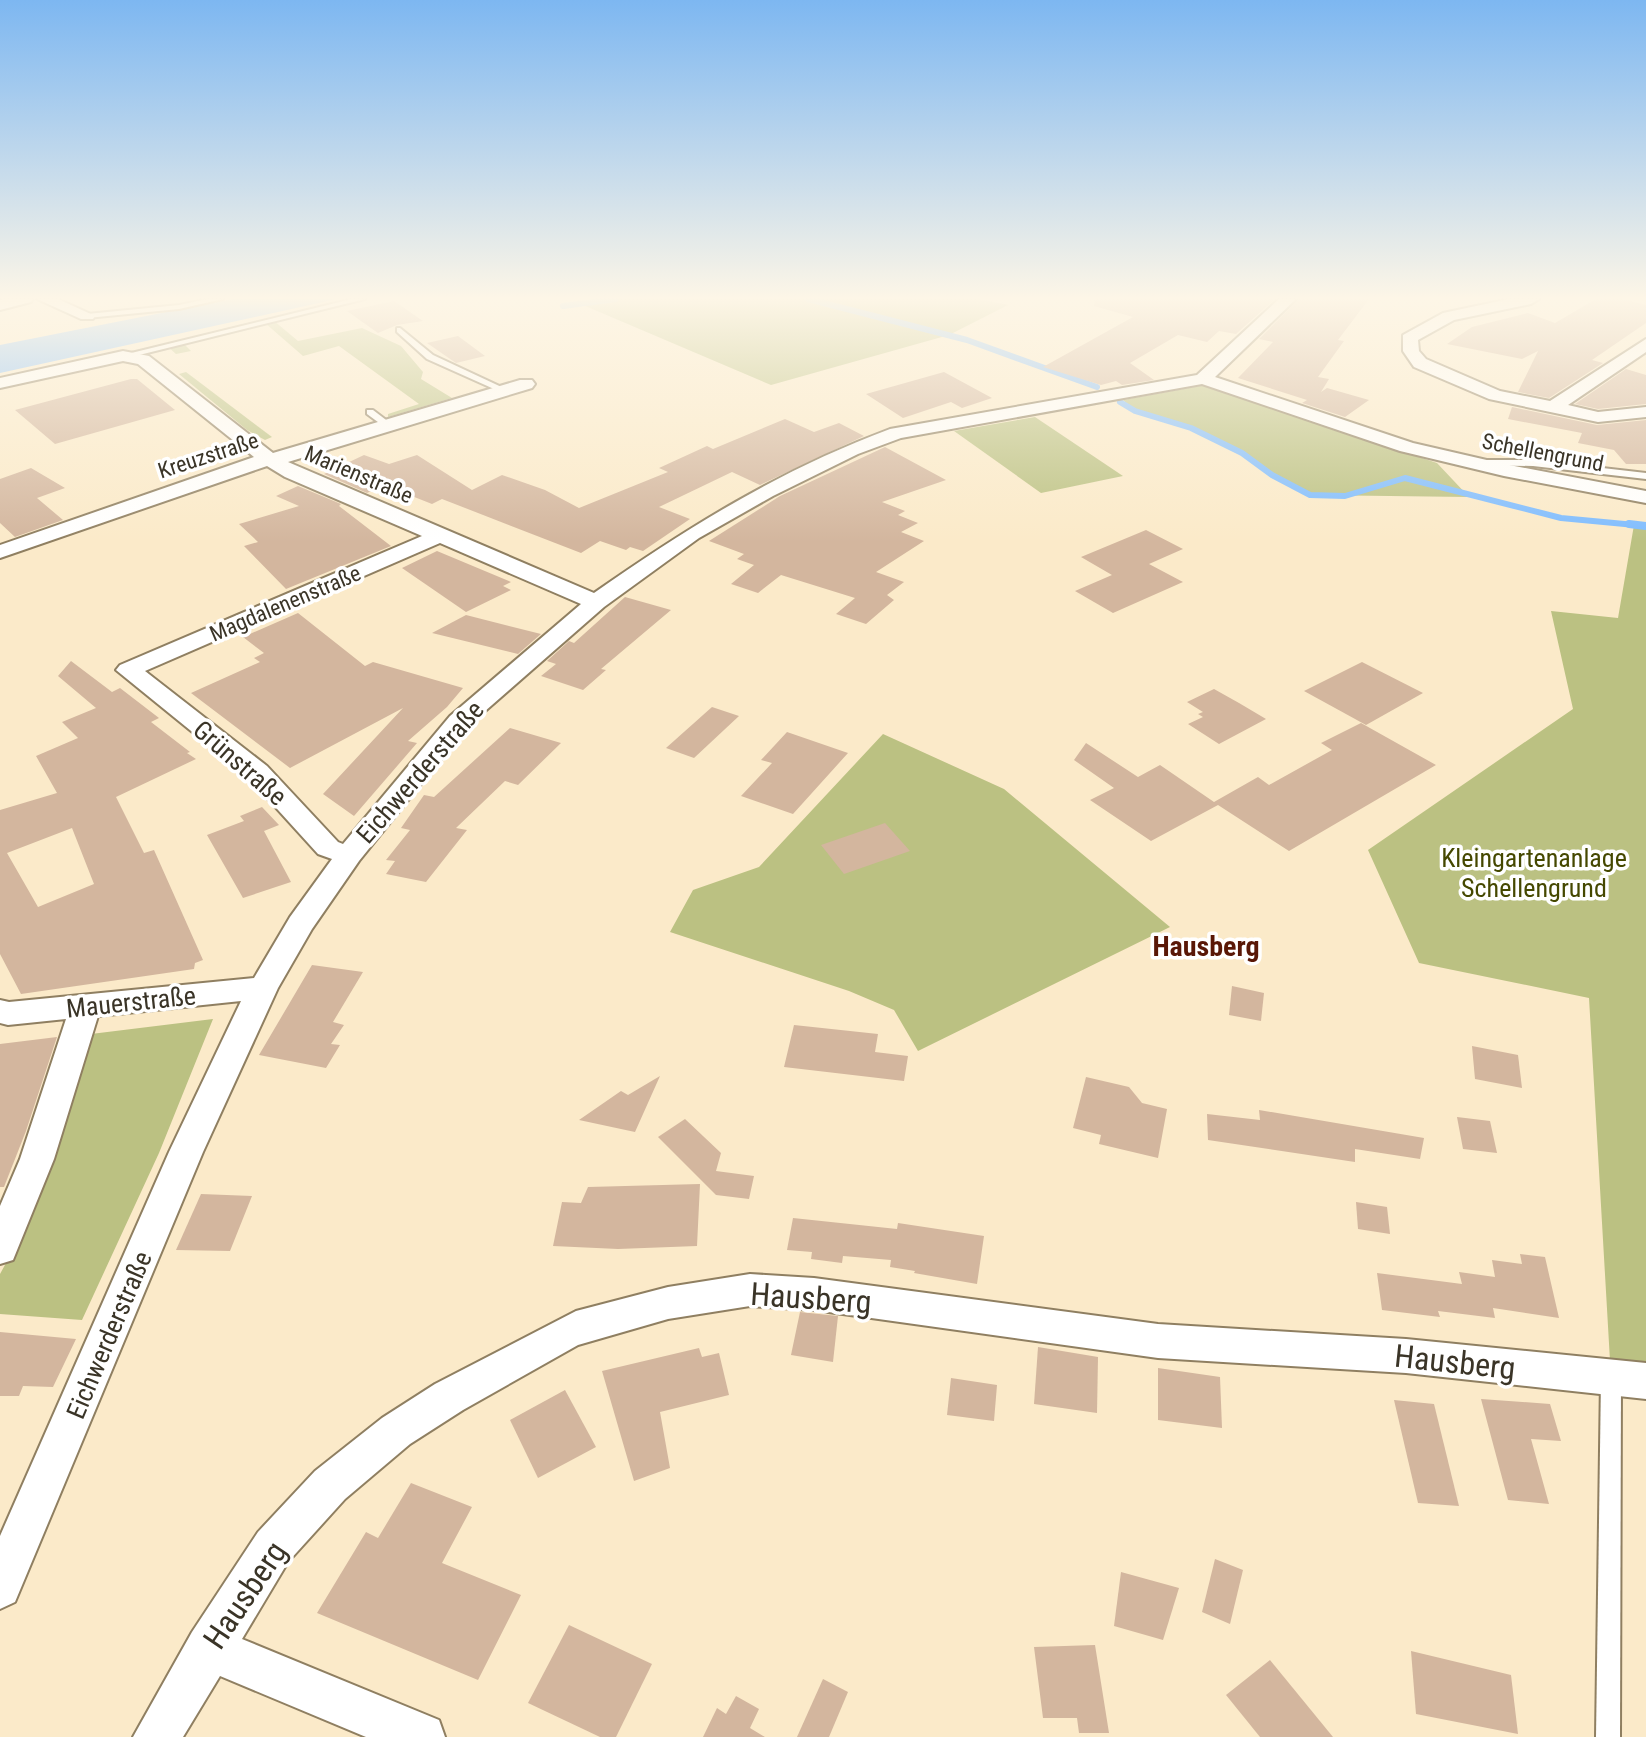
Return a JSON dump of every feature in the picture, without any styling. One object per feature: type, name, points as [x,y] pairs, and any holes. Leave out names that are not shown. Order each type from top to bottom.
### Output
[{"type":"street","name":"Marienstraße","points":[[168,380],[270,460],[292,473],[596,602]]},
{"type":"street","name":"Eichwerderstraße","points":[[0,1587],[186,1152],[263,988],[300,924],[349,855],[459,721],[596,602],[692,534],[753,499],[851,450],[897,433],[1197,380]]},
{"type":"street","name":"Schellengrund","points":[[1206,380],[1407,447],[1646,497]]},
{"type":"street","points":[[1456,380],[1495,395],[1598,417],[1646,412]]},
{"type":"street","points":[[1552,408],[1593,380]]},
{"type":"street","name":"Kreuzstraße","points":[[0,552],[252,463],[389,426],[526,384]]},
{"type":"street","name":"Magdalenenstraße","points":[[128,670],[442,535]]},
{"type":"street","name":"Grünstraße","points":[[128,670],[258,772],[328,848],[349,855]]},
{"type":"street","name":"Mauerstraße","points":[[0,1011],[8,1014],[263,988]]},
{"type":"street","points":[[0,1249],[37,1159],[86,1006]]},
{"type":"street","name":"Hausberg","points":[[156,1737],[273,1547],[330,1485],[396,1431],[449,1397],[565,1333],[589,1323],[668,1303],[750,1290],[814,1294],[1158,1341],[1406,1356],[1629,1380]]},
{"type":"street","points":[[208,1648],[422,1737]]},
{"type":"lane","points":[[482,380],[506,391]]},
{"type":"lane","points":[[370,412],[389,426]]},
{"type":"lane","points":[[1478,464],[1479,461],[1533,463],[1646,476]]},
{"type":"lane","points":[[1608,1737],[1629,1380]]},
{"type":"green space","points":[[186,380],[197,380],[272,437],[265,440],[247,430]]},
{"type":"green space","points":[[386,380],[423,380],[452,398],[388,417],[388,414],[419,404]]},
{"type":"green space","points":[[759,380],[789,380],[771,385]]},
{"type":"green space","points":[[1205,385],[1437,463],[1469,497],[1310,495],[1272,475],[1242,453],[1191,428],[1135,411],[1123,400]]},
{"type":"green space","points":[[1035,417],[1123,476],[1041,493],[954,431]]},
{"type":"green space","name":"Kleingartenanlage Schellengrund","points":[[1634,525],[1646,526],[1646,1381],[1611,1378],[1589,998],[1419,963],[1368,850],[1573,709],[1551,611],[1618,618]]},
{"type":"green space","points":[[883,734],[1004,789],[1170,927],[918,1051],[894,1010],[849,991],[670,932],[693,890],[759,867]]},
{"type":"green space","points":[[213,1019],[159,1153],[82,1320],[0,1314],[0,1274],[16,1245],[91,1034]]},
{"type":"building","points":[[127,380],[138,380],[175,410],[55,444],[15,410]]},
{"type":"building","points":[[915,380],[959,380],[992,398],[962,408],[951,402],[903,418],[866,394]]},
{"type":"building","points":[[1085,380],[1154,380],[1122,385],[1116,381],[1101,385]]},
{"type":"building","points":[[1244,380],[1328,380],[1321,392],[1327,388],[1369,400],[1345,417],[1302,403],[1307,400]]},
{"type":"building","points":[[1524,380],[1577,380],[1549,398],[1518,392]]},
{"type":"building","points":[[1610,380],[1646,380],[1646,404],[1598,409],[1575,404]]},
{"type":"building","points":[[1512,407],[1597,425],[1646,420],[1646,464],[1626,464],[1614,450],[1578,443],[1582,433],[1508,419]]},
{"type":"building","points":[[785,419],[814,432],[839,423],[864,436],[760,485],[732,472],[659,507],[690,519],[643,551],[630,547],[626,550],[600,541],[581,553],[442,499],[432,504],[384,485],[367,493],[324,474],[364,455],[389,464],[417,455],[472,490],[502,475],[545,490],[579,508],[668,472],[659,468],[707,446],[713,449]]},
{"type":"building","points":[[885,447],[946,480],[882,502],[905,511],[898,515],[918,523],[901,532],[924,541],[876,572],[904,582],[887,595],[894,600],[866,624],[836,614],[855,598],[781,575],[758,593],[731,584],[754,565],[737,559],[744,554],[709,541],[780,496]]},
{"type":"building","points":[[31,468],[65,488],[37,498],[63,520],[15,537],[0,523],[0,479]]},
{"type":"building","points":[[298,486],[341,504],[339,506],[391,546],[286,589],[244,546],[258,542],[239,524],[299,506],[276,496]]},
{"type":"building","points":[[1146,530],[1183,549],[1149,564],[1183,582],[1113,613],[1075,591],[1112,575],[1081,557]]},
{"type":"building","points":[[437,551],[511,582],[503,586],[511,590],[466,612],[402,568]]},
{"type":"building","points":[[625,597],[671,610],[601,669],[606,670],[583,690],[541,676],[556,664],[547,661],[569,641],[574,643]]},
{"type":"building","points":[[298,613],[365,666],[373,662],[463,688],[447,707],[408,741],[417,743],[354,816],[323,794],[403,708],[290,768],[191,693],[260,662],[254,658],[264,653],[243,637]]},
{"type":"building","points":[[466,615],[541,634],[518,654],[432,633]]},
{"type":"building","points":[[71,661],[112,692],[120,688],[159,718],[151,722],[196,759],[116,797],[144,853],[154,850],[203,960],[195,963],[194,969],[21,994],[0,954],[0,810],[57,793],[36,756],[78,738],[62,722],[96,708],[58,676]],"holes":[[[72,828],[94,884],[38,907],[7,853]]]},
{"type":"building","points":[[1362,662],[1423,693],[1366,725],[1304,691]]},
{"type":"building","points":[[1214,689],[1266,719],[1219,744],[1188,724],[1203,717],[1198,714],[1203,712],[1187,702]]},
{"type":"building","points":[[712,707],[739,716],[694,758],[666,748]]},
{"type":"building","points":[[1361,723],[1436,765],[1289,851],[1218,805],[1151,841],[1090,800],[1114,788],[1074,760],[1086,743],[1138,777],[1160,765],[1214,802],[1258,777],[1269,785],[1332,750],[1321,743]]},
{"type":"building","points":[[510,728],[561,743],[518,785],[505,781],[456,828],[467,830],[426,882],[386,874],[395,861],[386,860],[410,830],[401,828],[424,795],[434,797]]},
{"type":"building","points":[[787,732],[848,753],[793,814],[741,796],[772,763],[761,760]]},
{"type":"building","points":[[262,807],[279,825],[264,831],[291,882],[243,898],[207,835],[244,821],[240,816]]},
{"type":"building","points":[[885,823],[910,851],[844,874],[821,845]]},
{"type":"building","points":[[312,965],[363,972],[333,1022],[344,1025],[331,1044],[340,1045],[326,1068],[259,1055]]},
{"type":"building","points":[[1232,986],[1264,993],[1261,1021],[1229,1015]]},
{"type":"building","points":[[794,1025],[878,1034],[875,1052],[908,1056],[904,1081],[784,1067]]},
{"type":"building","points":[[57,1037],[26,1131],[4,1187],[0,1187],[0,1044]]},
{"type":"building","points":[[1472,1046],[1518,1055],[1522,1088],[1475,1079]]},
{"type":"building","points":[[660,1076],[635,1132],[579,1120],[621,1091],[628,1095]]},
{"type":"building","points":[[1086,1077],[1129,1087],[1142,1103],[1167,1109],[1158,1158],[1099,1144],[1101,1135],[1073,1128]]},
{"type":"building","points":[[1259,1110],[1424,1138],[1420,1159],[1355,1149],[1355,1162],[1208,1140],[1207,1114],[1260,1120]]},
{"type":"building","points":[[1457,1117],[1490,1121],[1497,1153],[1463,1149]]},
{"type":"building","points":[[685,1119],[721,1153],[716,1171],[754,1176],[749,1199],[716,1195],[658,1137]]},
{"type":"building","points":[[700,1184],[697,1246],[618,1249],[553,1246],[562,1202],[581,1203],[588,1187]]},
{"type":"building","points":[[201,1194],[252,1196],[230,1251],[176,1250]]},
{"type":"building","points":[[1356,1202],[1387,1207],[1390,1234],[1358,1229]]},
{"type":"building","points":[[793,1218],[897,1229],[898,1223],[984,1236],[977,1284],[890,1267],[891,1260],[843,1256],[842,1263],[811,1259],[812,1252],[787,1250]]},
{"type":"building","points":[[1520,1254],[1545,1257],[1559,1318],[1493,1308],[1495,1318],[1438,1311],[1440,1317],[1382,1310],[1377,1273],[1462,1284],[1459,1272],[1495,1277],[1492,1260],[1522,1264]]},
{"type":"building","points":[[800,1312],[838,1316],[833,1362],[791,1355]]},
{"type":"building","points":[[0,1332],[76,1339],[53,1387],[23,1386],[19,1396],[0,1396]]},
{"type":"building","points":[[1038,1347],[1098,1357],[1097,1413],[1034,1404]]},
{"type":"building","points":[[699,1348],[702,1357],[719,1353],[729,1395],[660,1412],[670,1468],[634,1481],[602,1371]]},
{"type":"building","points":[[1158,1368],[1220,1377],[1222,1428],[1158,1420]]},
{"type":"building","points":[[951,1378],[997,1385],[994,1421],[947,1415]]},
{"type":"building","points":[[565,1390],[596,1447],[538,1478],[510,1420]]},
{"type":"building","points":[[1481,1399],[1550,1404],[1561,1441],[1531,1439],[1549,1504],[1508,1500]]},
{"type":"building","points":[[1394,1400],[1434,1404],[1459,1506],[1418,1503]]},
{"type":"building","points":[[411,1483],[472,1507],[442,1563],[521,1595],[478,1680],[317,1613],[366,1532],[378,1538]]},
{"type":"building","points":[[1215,1559],[1243,1570],[1230,1624],[1202,1612]]},
{"type":"building","points":[[1121,1572],[1179,1588],[1163,1640],[1114,1626]]},
{"type":"building","points":[[569,1625],[652,1664],[616,1737],[600,1737],[528,1703]]},
{"type":"building","points":[[1095,1645],[1109,1733],[1079,1733],[1077,1718],[1043,1718],[1034,1647]]},
{"type":"building","points":[[1411,1651],[1511,1675],[1518,1734],[1416,1714]]},
{"type":"building","points":[[1270,1660],[1333,1737],[1260,1737],[1226,1695]]},
{"type":"building","points":[[823,1679],[848,1692],[829,1737],[797,1737]]},
{"type":"building","points":[[736,1696],[759,1709],[750,1728],[765,1737],[703,1737],[717,1708],[726,1714]]},
{"type":"waterway","points":[[1078,380],[1097,387]]},
{"type":"waterway","points":[[1120,402],[1135,411],[1191,428],[1242,453],[1272,475],[1310,495],[1345,496],[1405,478],[1561,518],[1646,526],[1629,524]]},
{"type":"district","name":"Hausberg","points":[[1206,946]]}]
